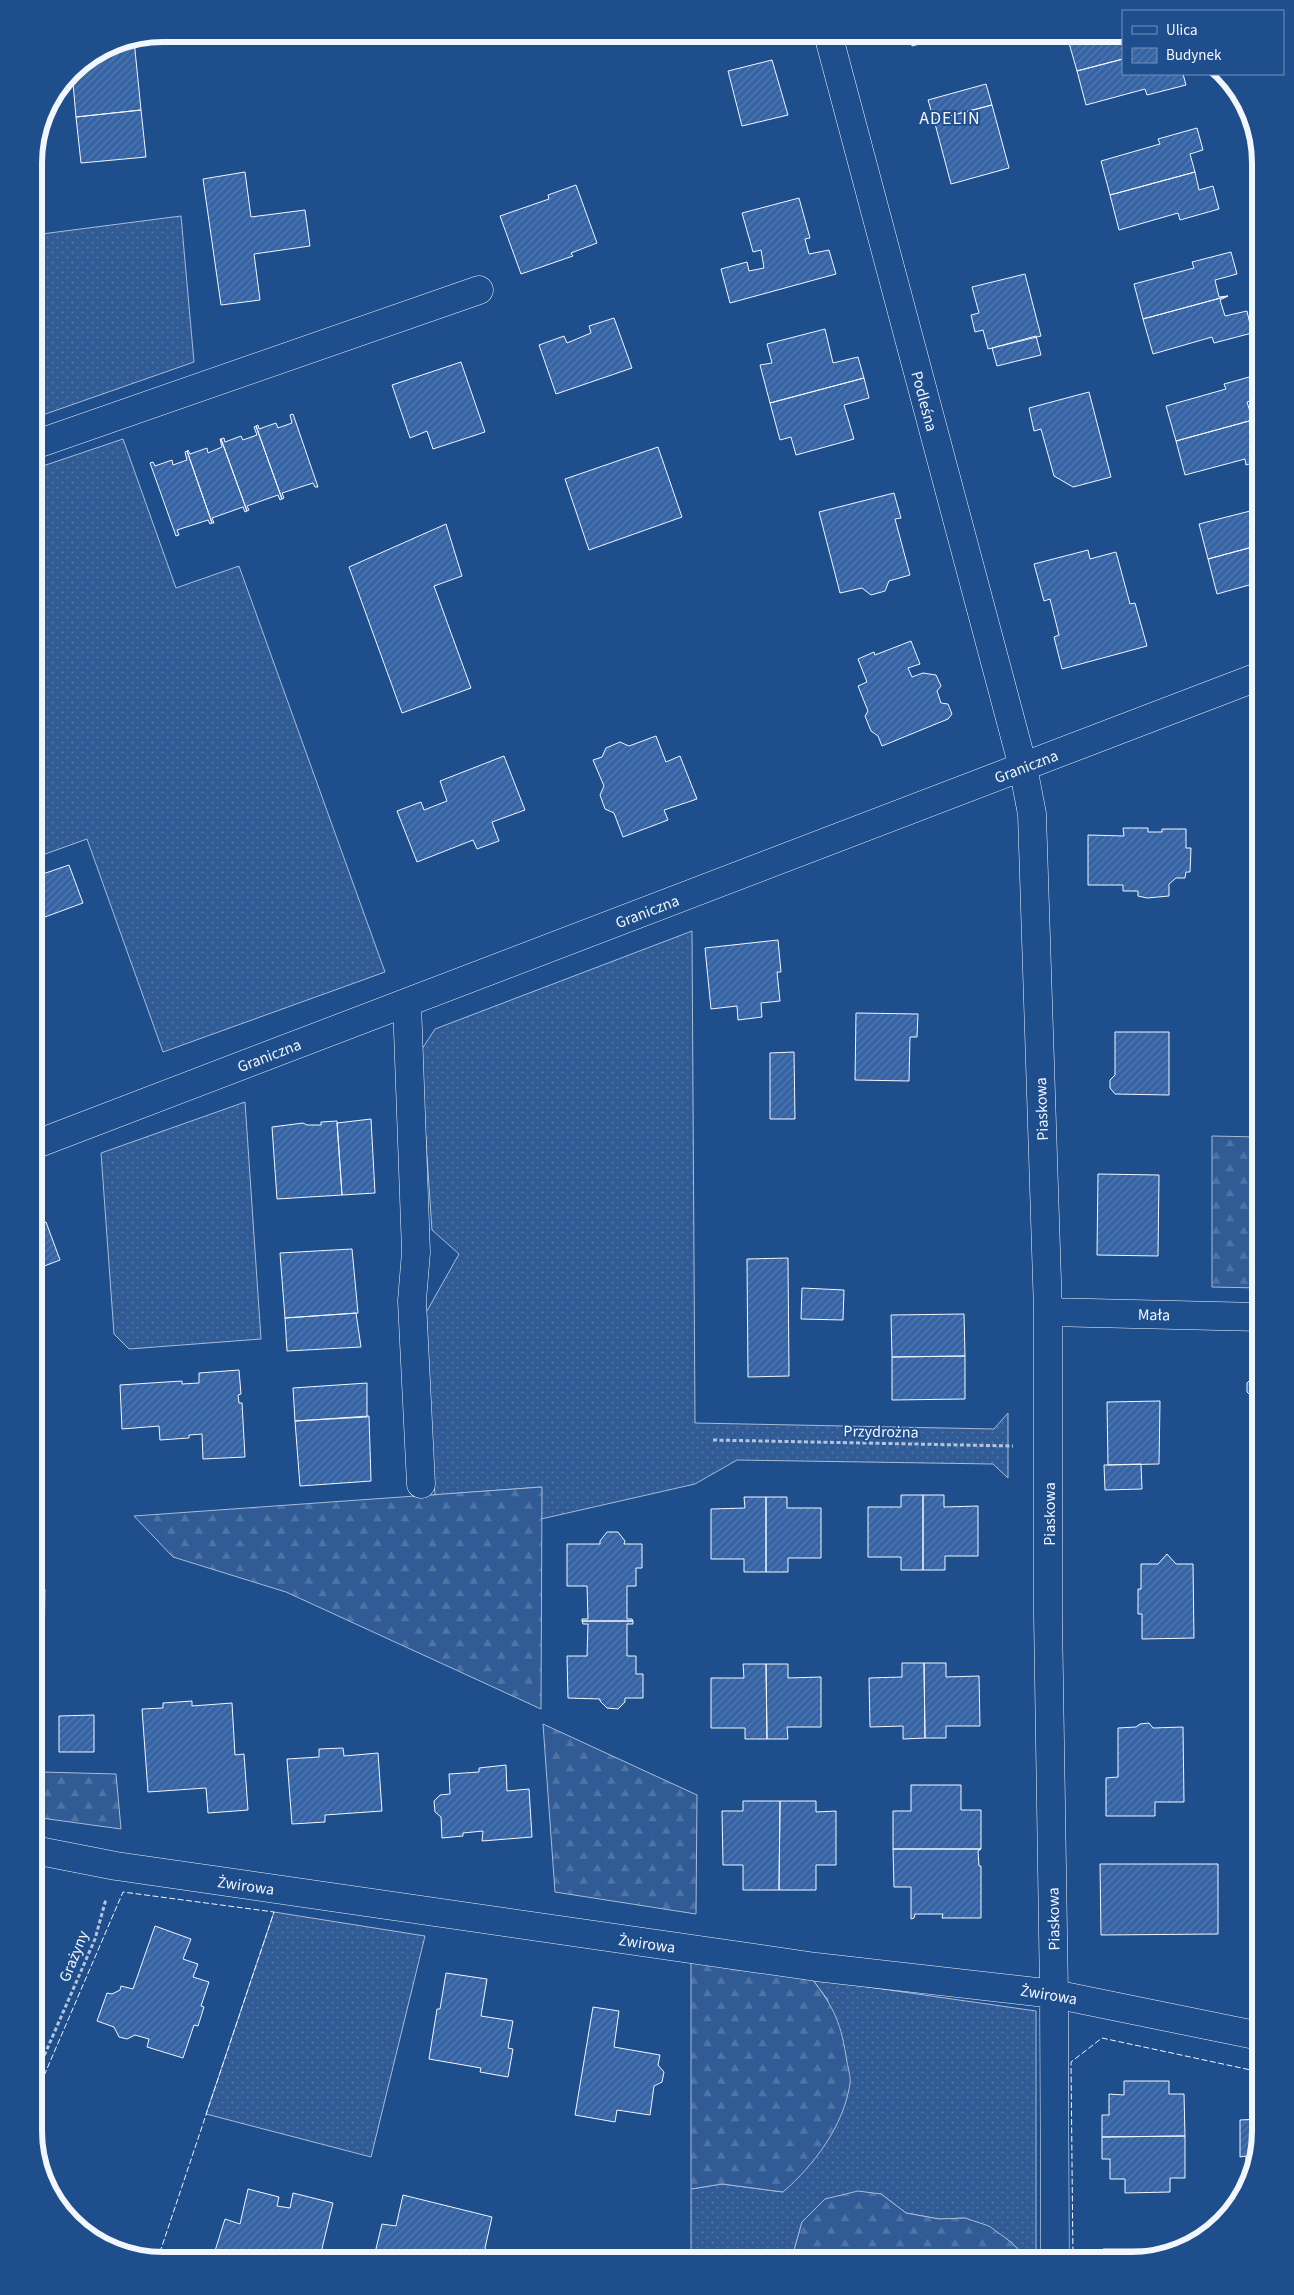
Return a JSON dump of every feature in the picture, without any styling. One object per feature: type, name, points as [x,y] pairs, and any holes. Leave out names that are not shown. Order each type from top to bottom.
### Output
[{"type":"street","name":"Podleśna","points":[[830,43],[1024,767]]},
{"type":"street","points":[[43,442],[479,290]]},
{"type":"street","name":"Graniczna","points":[[43,1142],[1252,679]]},
{"type":"street","name":"Piaskowa","points":[[1024,767],[1032,814],[1048,1312],[1048,1616],[1054,1994],[1055,2252]]},
{"type":"street","points":[[407,1003],[416,1252],[412,1301],[421,1484]]},
{"type":"street","name":"Mała","points":[[1048,1312],[1252,1317]]},
{"type":"street","name":"Żwirowa","points":[[43,1852],[116,1866],[816,1967],[1054,1994],[1252,2034]]},
{"type":"path","name":"Przydrożna","points":[[713,1440],[1049,1446]]},
{"type":"path","name":"Grażyny","points":[[43,2058],[95,1939],[116,1866]]},
{"type":"green space","points":[[181,216],[194,362],[43,415],[43,234]]},
{"type":"green space","points":[[123,439],[176,588],[239,566],[385,972],[163,1052],[87,839],[43,855],[43,466]]},
{"type":"green space","points":[[692,931],[695,1423],[994,1429],[1008,1413],[1008,1478],[993,1464],[737,1460],[695,1484],[541,1519],[541,1487],[435,1495],[423,1318],[459,1254],[432,1230],[420,1052],[435,1029]]},
{"type":"green space","points":[[245,1102],[261,1339],[129,1349],[114,1334],[101,1153]]},
{"type":"green space","points":[[1212,1136],[1252,1137],[1252,1288],[1212,1287]]},
{"type":"green space","points":[[542,1487],[541,1709],[286,1592],[173,1557],[134,1516]]},
{"type":"green space","points":[[43,1589],[45,1589],[43,1711]]},
{"type":"green space","points":[[543,1724],[697,1795],[696,1914],[555,1892]]},
{"type":"green space","points":[[43,1772],[116,1774],[121,1829],[43,1818]]},
{"type":"green space","points":[[274,1912],[425,1936],[371,2157],[206,2114]]},
{"type":"green space","points":[[691,1962],[812,1979],[836,2017],[850,2076],[846,2100],[841,2115],[826,2144],[806,2170],[783,2192],[722,2184],[691,2189]]},
{"type":"green space","points":[[812,1979],[1036,2011],[1036,2252],[1020,2252],[1011,2242],[965,2218],[939,2219],[906,2213],[881,2194],[825,2199],[802,2222],[794,2252],[691,2252],[691,2189],[722,2184],[783,2192],[828,2000]]},
{"type":"green space","points":[[858,2191],[881,2194],[906,2213],[939,2219],[965,2218],[989,2226],[1011,2242],[1020,2252],[794,2252],[802,2222],[825,2199]]},
{"type":"building","points":[[911,43],[923,43],[912,46]]},
{"type":"building","points":[[1069,43],[1122,43],[1122,59],[1077,71]]},
{"type":"building","points":[[135,46],[141,110],[76,117],[73,83],[96,63],[117,52]]},
{"type":"building","points":[[1122,59],[1122,75],[1183,75],[1186,85],[1147,95],[1145,89],[1086,105],[1077,71]]},
{"type":"building","points":[[772,60],[788,115],[742,126],[728,71]]},
{"type":"building","points":[[986,84],[992,105],[934,120],[928,100]]},
{"type":"building","points":[[992,105],[1009,168],[951,184],[934,120]]},
{"type":"building","points":[[141,110],[146,157],[81,163],[76,117]]},
{"type":"building","points":[[1197,128],[1203,150],[1190,154],[1195,172],[1110,195],[1101,161],[1160,144],[1158,139]]},
{"type":"building","points":[[245,172],[251,217],[305,210],[310,246],[254,254],[260,300],[221,305],[203,179]]},
{"type":"building","points":[[1195,172],[1199,190],[1213,186],[1219,209],[1180,220],[1178,213],[1119,230],[1110,195]]},
{"type":"building","points":[[576,185],[597,243],[571,253],[573,256],[521,274],[500,216],[549,199],[548,195]]},
{"type":"building","points":[[799,198],[810,238],[805,239],[809,254],[829,250],[836,274],[730,303],[721,269],[747,262],[749,271],[764,268],[761,250],[753,252],[742,213]]},
{"type":"building","points":[[1231,252],[1237,274],[1215,280],[1219,297],[1228,296],[1143,319],[1134,284],[1194,268],[1192,262]]},
{"type":"building","points":[[1025,274],[1041,336],[988,349],[983,330],[975,332],[971,315],[979,313],[972,287]]},
{"type":"building","points":[[1228,296],[1220,300],[1225,316],[1247,311],[1252,333],[1214,343],[1212,337],[1153,354],[1143,319]]},
{"type":"building","points":[[614,318],[632,368],[556,394],[539,345],[564,336],[567,343],[591,333],[589,326]]},
{"type":"building","points":[[825,329],[833,363],[858,357],[864,378],[770,403],[760,365],[772,363],[767,344]]},
{"type":"building","points":[[1036,336],[1041,355],[997,366],[992,348]]},
{"type":"building","points":[[461,362],[485,432],[433,449],[427,431],[410,438],[392,385]]},
{"type":"building","points":[[1252,376],[1252,400],[1247,402],[1252,420],[1176,441],[1166,406],[1226,389],[1224,384]]},
{"type":"building","points":[[864,378],[869,398],[844,405],[854,439],[796,455],[791,437],[780,440],[770,403]]},
{"type":"building","points":[[1089,392],[1111,477],[1073,487],[1054,476],[1041,429],[1034,431],[1029,408]]},
{"type":"building","points":[[293,414],[318,487],[315,487],[313,483],[282,493],[284,498],[282,499],[256,426],[258,425],[259,429],[276,423],[278,428],[292,423],[290,415]]},
{"type":"building","points":[[1252,420],[1252,463],[1246,465],[1245,459],[1185,475],[1176,441]]},
{"type":"building","points":[[256,426],[282,499],[280,500],[278,495],[247,506],[249,510],[247,511],[221,439],[224,438],[225,442],[241,436],[243,440],[257,435],[254,427]]},
{"type":"building","points":[[220,439],[247,511],[245,512],[243,507],[212,518],[214,523],[212,523],[187,451],[190,454],[207,448],[208,453],[222,447]]},
{"type":"building","points":[[658,447],[682,517],[589,550],[565,479]]},
{"type":"building","points":[[187,451],[212,523],[210,524],[208,520],[177,530],[179,535],[176,536],[150,463],[153,462],[155,466],[172,460],[173,465],[187,460],[185,452]]},
{"type":"building","points":[[894,493],[901,518],[895,519],[910,575],[889,581],[885,591],[871,595],[862,588],[840,593],[819,512]]},
{"type":"building","points":[[1252,511],[1252,547],[1208,559],[1199,524]]},
{"type":"building","points":[[446,524],[462,576],[434,586],[471,688],[402,713],[349,567]]},
{"type":"building","points":[[1252,547],[1252,584],[1217,594],[1208,559]]},
{"type":"building","points":[[1088,550],[1090,559],[1116,552],[1130,604],[1135,603],[1147,646],[1062,669],[1054,637],[1059,635],[1050,599],[1044,601],[1034,564]]},
{"type":"building","points":[[911,641],[920,664],[908,668],[912,677],[923,673],[936,675],[941,686],[937,691],[941,703],[948,704],[952,714],[948,719],[882,746],[878,736],[871,731],[865,716],[868,711],[858,686],[867,682],[858,659],[874,652],[875,655]]},
{"type":"building","points":[[656,736],[666,762],[680,756],[697,799],[664,810],[668,820],[623,837],[614,813],[605,809],[600,795],[604,786],[593,760],[602,757],[606,748],[620,742],[629,746]]},
{"type":"building","points":[[504,756],[525,810],[492,822],[499,841],[477,849],[473,840],[417,862],[397,811],[421,802],[424,810],[447,801],[440,781]]},
{"type":"building","points":[[1123,828],[1148,828],[1148,832],[1162,832],[1162,829],[1186,829],[1186,848],[1191,848],[1190,872],[1186,872],[1185,878],[1176,878],[1169,884],[1169,896],[1147,898],[1138,896],[1138,891],[1123,891],[1123,885],[1088,885],[1088,835],[1124,836]]},
{"type":"building","points":[[69,865],[83,903],[43,918],[43,874]]},
{"type":"building","points":[[778,940],[781,972],[777,972],[780,1001],[761,1003],[762,1017],[738,1020],[737,1006],[711,1009],[705,948]]},
{"type":"building","points":[[856,1013],[918,1014],[917,1037],[910,1037],[909,1081],[855,1080]]},
{"type":"building","points":[[1115,1032],[1169,1032],[1169,1095],[1115,1094],[1110,1088],[1110,1080],[1115,1075]]},
{"type":"building","points":[[794,1052],[795,1119],[770,1119],[770,1053]]},
{"type":"building","points":[[371,1119],[375,1193],[342,1195],[337,1123]]},
{"type":"building","points":[[337,1121],[342,1195],[277,1199],[272,1127],[303,1123],[307,1125],[321,1125],[321,1122]]},
{"type":"building","points":[[1098,1174],[1159,1175],[1158,1256],[1097,1255]]},
{"type":"building","points":[[46,1222],[60,1260],[43,1267],[43,1223]]},
{"type":"building","points":[[352,1249],[358,1313],[285,1318],[280,1253]]},
{"type":"building","points":[[788,1258],[789,1376],[748,1377],[747,1259]]},
{"type":"building","points":[[802,1288],[844,1290],[843,1320],[801,1319]]},
{"type":"building","points":[[356,1313],[361,1347],[287,1351],[285,1318]]},
{"type":"building","points":[[964,1314],[965,1356],[892,1357],[891,1315]]},
{"type":"building","points":[[965,1356],[965,1399],[892,1400],[892,1357]]},
{"type":"building","points":[[239,1370],[241,1394],[238,1395],[239,1403],[242,1403],[245,1457],[203,1459],[202,1434],[189,1435],[189,1438],[160,1440],[159,1426],[122,1429],[120,1385],[182,1381],[182,1384],[199,1383],[199,1373]]},
{"type":"building","points":[[1252,1378],[1252,1397],[1247,1392],[1247,1383]]},
{"type":"building","points":[[367,1383],[367,1417],[295,1421],[293,1388]]},
{"type":"building","points":[[1160,1401],[1159,1464],[1108,1465],[1107,1402]]},
{"type":"building","points":[[369,1416],[371,1481],[300,1486],[295,1421]]},
{"type":"building","points":[[1141,1464],[1142,1489],[1105,1490],[1104,1465]]},
{"type":"building","points":[[901,1495],[923,1495],[923,1570],[901,1570],[901,1557],[868,1557],[868,1507],[901,1507]]},
{"type":"building","points":[[923,1495],[944,1495],[944,1507],[978,1506],[978,1556],[945,1556],[945,1570],[923,1570]]},
{"type":"building","points":[[744,1497],[766,1497],[766,1572],[744,1572],[744,1559],[711,1559],[711,1509],[745,1508]]},
{"type":"building","points":[[766,1497],[787,1497],[787,1508],[821,1508],[821,1558],[788,1558],[788,1572],[766,1572]]},
{"type":"building","points":[[607,1532],[618,1532],[625,1541],[624,1544],[642,1544],[642,1568],[636,1568],[636,1586],[627,1586],[627,1619],[632,1619],[633,1621],[582,1621],[582,1619],[588,1619],[587,1586],[567,1586],[567,1544],[600,1544],[600,1541]]},
{"type":"building","points":[[1167,1554],[1176,1564],[1193,1564],[1194,1638],[1142,1639],[1142,1614],[1138,1614],[1141,1564],[1158,1564]]},
{"type":"building","points":[[582,1621],[633,1621],[633,1624],[627,1624],[627,1656],[636,1656],[636,1674],[643,1674],[643,1698],[625,1698],[625,1702],[618,1709],[607,1708],[600,1699],[568,1698],[567,1656],[587,1656],[588,1624],[583,1624]]},
{"type":"building","points":[[902,1663],[924,1663],[925,1738],[903,1739],[903,1726],[870,1727],[869,1678],[902,1677]]},
{"type":"building","points":[[924,1663],[946,1663],[946,1677],[979,1676],[980,1726],[946,1726],[946,1738],[925,1738]]},
{"type":"building","points":[[743,1664],[766,1664],[767,1739],[745,1739],[745,1728],[711,1728],[711,1678],[744,1678]]},
{"type":"building","points":[[766,1664],[788,1664],[788,1678],[821,1677],[821,1727],[787,1727],[788,1739],[767,1739]]},
{"type":"building","points":[[192,1701],[192,1706],[232,1703],[235,1755],[244,1754],[248,1810],[208,1813],[206,1788],[148,1792],[142,1709],[163,1708],[163,1703]]},
{"type":"building","points":[[94,1715],[94,1752],[59,1752],[59,1716]]},
{"type":"building","points":[[1149,1723],[1153,1728],[1183,1727],[1184,1802],[1155,1802],[1155,1816],[1106,1816],[1106,1778],[1118,1777],[1118,1728],[1136,1727],[1140,1724]]},
{"type":"building","points":[[343,1748],[344,1756],[378,1753],[382,1811],[325,1815],[325,1822],[292,1824],[287,1759],[319,1757],[319,1749]]},
{"type":"building","points":[[506,1765],[507,1791],[529,1789],[532,1837],[482,1841],[483,1831],[463,1833],[463,1836],[442,1838],[441,1817],[435,1812],[434,1801],[440,1795],[450,1794],[449,1774],[479,1772],[479,1768]]},
{"type":"building","points":[[911,1785],[961,1785],[961,1810],[981,1810],[981,1849],[893,1849],[893,1811],[911,1811]]},
{"type":"building","points":[[743,1801],[780,1801],[779,1890],[743,1890],[743,1865],[723,1865],[722,1811],[743,1811]]},
{"type":"building","points":[[780,1801],[816,1801],[816,1812],[836,1811],[836,1865],[816,1865],[816,1890],[779,1890]]},
{"type":"building","points":[[893,1849],[981,1849],[978,1851],[979,1866],[981,1866],[981,1918],[942,1918],[943,1914],[915,1914],[914,1918],[911,1919],[911,1887],[894,1887]]},
{"type":"building","points":[[1100,1864],[1218,1864],[1218,1934],[1101,1935]]},
{"type":"building","points":[[155,1926],[191,1939],[183,1959],[198,1964],[193,1977],[209,1982],[201,2006],[204,2007],[198,2026],[194,2025],[183,2058],[147,2047],[149,2039],[135,2035],[127,2039],[119,2037],[114,2027],[97,2021],[107,1993],[112,1994],[120,1990],[121,1986],[133,1989]]},
{"type":"building","points":[[446,1973],[487,1979],[481,2016],[513,2021],[508,2048],[513,2049],[508,2077],[480,2072],[481,2068],[429,2059],[437,2009],[440,2009]]},
{"type":"building","points":[[593,2007],[619,2011],[614,2047],[660,2055],[658,2065],[664,2072],[662,2082],[654,2086],[650,2115],[617,2110],[615,2122],[575,2115]]},
{"type":"building","points":[[1124,2081],[1169,2081],[1169,2094],[1184,2094],[1185,2136],[1102,2137],[1102,2115],[1109,2115],[1109,2094],[1124,2095]]},
{"type":"building","points":[[1252,2119],[1251,2140],[1246,2166],[1246,2156],[1240,2157],[1240,2120]]},
{"type":"building","points":[[1185,2136],[1185,2178],[1170,2178],[1170,2192],[1125,2193],[1125,2179],[1110,2179],[1110,2159],[1102,2159],[1102,2137]]},
{"type":"building","points":[[248,2189],[279,2197],[277,2206],[290,2208],[293,2193],[333,2203],[321,2252],[215,2252],[225,2219],[240,2224]]},
{"type":"building","points":[[403,2195],[492,2217],[485,2248],[488,2252],[375,2252],[382,2224],[396,2226]]},
{"type":"building","points":[[1103,2249],[1157,2249],[1131,2252],[1103,2252]]},
{"type":"fence","points":[[43,2078],[123,1892],[274,1912],[160,2252]]},
{"type":"fence","points":[[1073,2252],[1071,2062],[1102,2038],[1252,2070]]},
{"type":"district","name":"ADELIN","points":[[950,118]]}]
